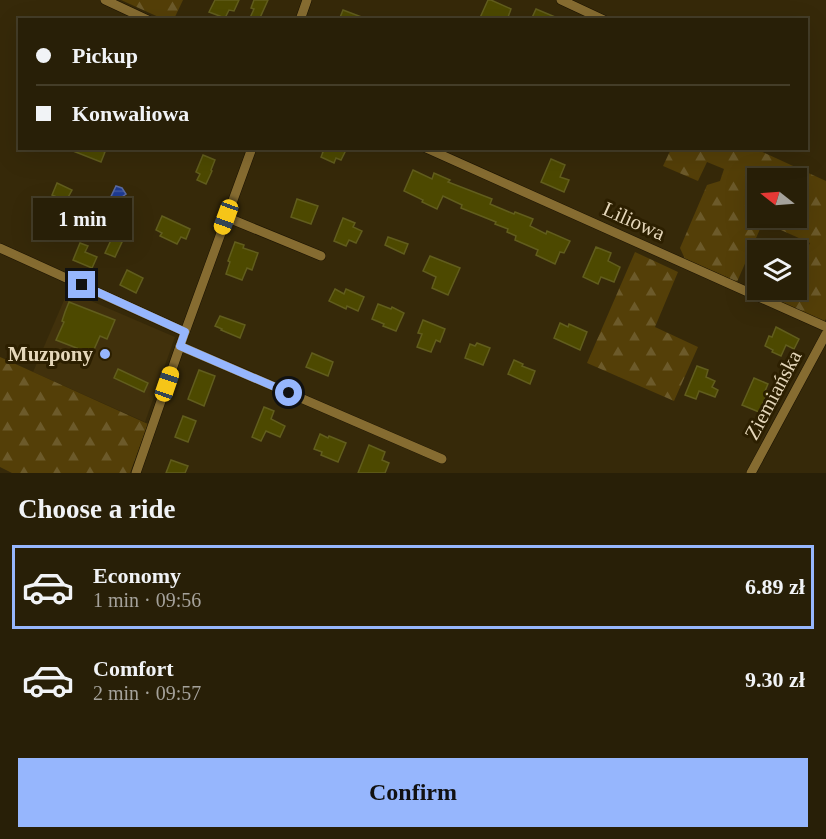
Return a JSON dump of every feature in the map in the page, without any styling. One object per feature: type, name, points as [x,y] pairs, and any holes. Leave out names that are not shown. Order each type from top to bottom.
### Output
[{"type":"street","points":[[105,0],[144,18]]},
{"type":"street","points":[[301,18],[307,0]]},
{"type":"street","points":[[561,0],[600,18]]},
{"type":"street","points":[[136,473],[251,150]]},
{"type":"street","name":"Liliowa","points":[[430,150],[826,327]]},
{"type":"street","points":[[226,217],[321,256]]},
{"type":"street","points":[[0,248],[185,332]]},
{"type":"street","name":"Ziemiańska","points":[[751,473],[826,334]]},
{"type":"street","points":[[180,346],[442,459]]},
{"type":"shaded area","name":"Muzpony","points":[[68,291],[175,337],[145,422],[33,372]]},
{"type":"green space","points":[[121,0],[183,0],[174,18],[161,18]]},
{"type":"green space","points":[[671,150],[758,150],[798,168],[747,168],[747,228],[760,228],[755,240],[747,240],[747,259],[737,282],[685,259],[680,248],[707,185],[720,181],[724,169],[707,162],[698,181],[663,166]]},
{"type":"green space","points":[[807,172],[826,181],[826,319],[824,322],[780,302],[781,300],[807,300],[807,249],[810,243],[776,228],[807,228]]},
{"type":"green space","points":[[635,252],[678,272],[655,327],[698,347],[674,401],[587,363]]},
{"type":"green space","points":[[0,357],[148,424],[130,473],[12,473],[0,467]]},
{"type":"water","points":[[116,186],[122,188],[126,194],[116,209],[107,205]]},
{"type":"building","points":[[215,0],[239,0],[234,11],[229,10],[225,18],[209,12]]},
{"type":"building","points":[[254,0],[268,0],[260,18],[250,18],[254,9],[251,8]]},
{"type":"building","points":[[488,0],[511,9],[508,18],[480,18]]},
{"type":"building","points":[[536,9],[558,18],[532,18]]},
{"type":"building","points":[[343,10],[364,18],[340,18]]},
{"type":"building","points":[[71,150],[100,150],[105,152],[101,162]]},
{"type":"building","points":[[320,150],[346,150],[341,160],[336,158],[334,163],[321,157],[323,152]]},
{"type":"building","points":[[203,155],[215,160],[206,184],[197,180],[200,174],[196,172]]},
{"type":"building","points":[[551,159],[565,165],[560,177],[569,180],[564,192],[541,182]]},
{"type":"building","points":[[413,170],[432,179],[434,173],[450,180],[448,182],[492,199],[490,204],[533,219],[530,226],[546,234],[547,231],[570,241],[564,253],[560,252],[555,264],[536,255],[538,250],[515,240],[516,236],[507,232],[508,229],[461,208],[462,205],[443,196],[437,209],[422,202],[423,200],[404,191]]},
{"type":"building","points":[[57,183],[72,190],[66,201],[52,195]]},
{"type":"building","points":[[297,199],[318,206],[311,224],[291,217]]},
{"type":"building","points":[[86,204],[120,219],[114,231],[77,215],[80,207],[84,209]]},
{"type":"building","points":[[50,211],[64,218],[58,232],[49,228],[50,225],[45,222]]},
{"type":"building","points":[[162,216],[190,229],[186,239],[181,237],[177,244],[160,236],[162,233],[156,230]]},
{"type":"building","points":[[343,218],[355,223],[353,227],[362,231],[356,243],[349,240],[346,246],[334,241]]},
{"type":"building","points":[[118,225],[125,228],[115,257],[105,253]]},
{"type":"building","points":[[388,237],[408,244],[404,254],[385,245]]},
{"type":"building","points":[[235,242],[244,245],[243,248],[258,253],[252,270],[247,268],[242,280],[226,274]]},
{"type":"building","points":[[80,243],[88,246],[85,252],[97,257],[92,268],[73,260]]},
{"type":"building","points":[[596,247],[611,253],[608,261],[620,267],[614,282],[601,277],[598,284],[583,277]]},
{"type":"building","points":[[430,256],[460,268],[448,295],[432,288],[436,277],[423,271]]},
{"type":"building","points":[[127,270],[143,278],[136,293],[120,285]]},
{"type":"building","points":[[335,289],[344,294],[346,289],[364,297],[358,311],[347,306],[346,309],[329,301]]},
{"type":"building","points":[[69,302],[115,320],[107,339],[100,336],[92,354],[56,340]]},
{"type":"building","points":[[378,304],[404,313],[396,331],[372,319]]},
{"type":"building","points":[[220,316],[245,325],[240,338],[215,326]]},
{"type":"building","points":[[423,320],[445,329],[440,342],[436,340],[431,352],[417,347],[422,334],[418,333]]},
{"type":"building","points":[[560,323],[568,327],[569,324],[587,332],[580,350],[554,338]]},
{"type":"building","points":[[776,327],[799,339],[794,349],[786,345],[781,356],[765,346]]},
{"type":"building","points":[[477,343],[490,348],[483,365],[465,358],[470,344],[475,346]]},
{"type":"building","points":[[312,353],[333,362],[328,376],[306,367]]},
{"type":"building","points":[[514,360],[535,371],[530,384],[508,374]]},
{"type":"building","points":[[697,366],[708,370],[706,377],[715,381],[712,387],[718,390],[715,397],[699,391],[696,399],[685,395]]},
{"type":"building","points":[[118,369],[148,383],[144,392],[114,378]]},
{"type":"building","points":[[199,370],[215,376],[204,406],[188,399]]},
{"type":"building","points":[[754,378],[768,384],[765,391],[768,392],[759,412],[742,405]]},
{"type":"building","points":[[264,407],[274,411],[271,419],[285,426],[280,437],[266,431],[261,441],[252,437]]},
{"type":"building","points":[[183,416],[196,421],[188,442],[175,437]]},
{"type":"building","points":[[320,434],[346,443],[338,462],[321,455],[322,452],[314,449]]},
{"type":"building","points":[[369,445],[385,452],[382,460],[389,463],[385,473],[358,473]]},
{"type":"building","points":[[171,460],[188,466],[185,473],[166,473]]},
{"type":"place","name":"Muzpony","points":[[105,354]]},
{"type":"route","points":[[82,285],[185,332],[180,346],[289,393]]}]
